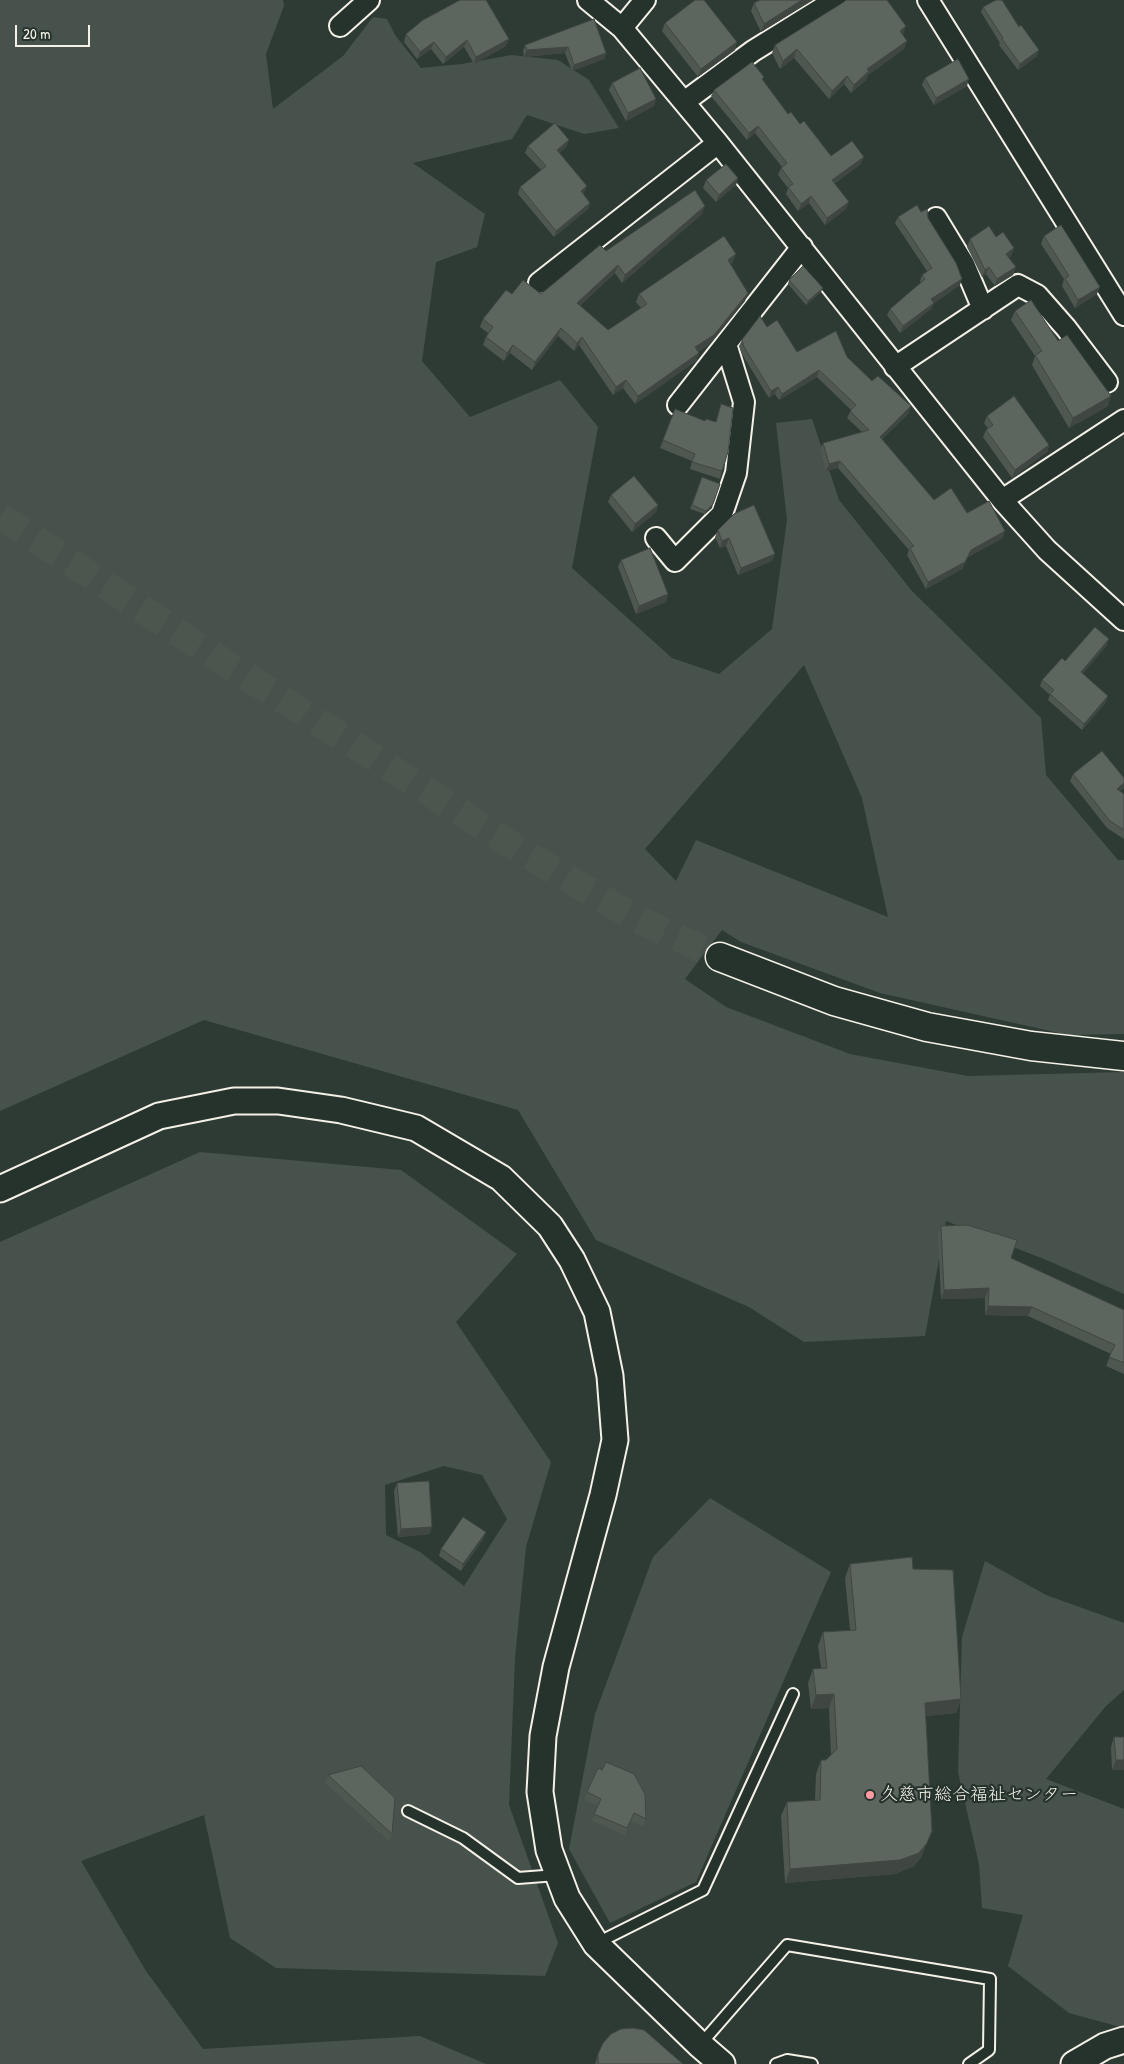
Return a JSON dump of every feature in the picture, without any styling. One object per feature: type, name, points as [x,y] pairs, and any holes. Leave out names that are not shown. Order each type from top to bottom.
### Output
[{"type":"highway","points":[[720,957],[834,1002],[927,1027],[1031,1046],[1124,1056]]},
{"type":"street","points":[[340,26],[369,0]]},
{"type":"street","points":[[588,0],[622,28],[718,143],[1002,500],[1046,550],[1124,620]]},
{"type":"street","points":[[622,28],[644,0]]},
{"type":"street","points":[[684,102],[753,51],[834,0]]},
{"type":"street","points":[[928,0],[1124,315]]},
{"type":"street","points":[[539,283],[718,143]]},
{"type":"street","points":[[936,218],[964,264],[983,309]]},
{"type":"street","points":[[678,405],[802,247]]},
{"type":"street","points":[[895,367],[1018,285],[1037,295],[1066,328],[1107,382]]},
{"type":"street","points":[[656,538],[676,561],[722,514],[736,473],[744,402],[726,344]]},
{"type":"street","points":[[1002,500],[1124,420]]},
{"type":"street","points":[[0,1189],[159,1116],[234,1101],[278,1101],[341,1110],[416,1128],[501,1178],[550,1226],[572,1260],[597,1312],[610,1376],[615,1440],[603,1495],[556,1667],[543,1736],[540,1792],[548,1850],[566,1898],[596,1944],[722,2064]]},
{"type":"street","points":[[1074,2064],[1105,2046],[1124,2040]]},
{"type":"lane","points":[[596,1944],[703,1890],[793,1694]]},
{"type":"lane","points":[[408,1811],[463,1838],[518,1878],[558,1875]]},
{"type":"lane","points":[[700,2045],[787,1946],[990,1978],[989,2050],[969,2064]]},
{"type":"lane","points":[[776,2064],[787,2060],[812,2064]]},
{"type":"shaded area","points":[[0,0],[283,0],[284,6],[266,54],[273,109],[343,56],[373,17],[387,19],[395,35],[421,68],[462,64],[512,55],[558,60],[589,80],[619,128],[584,134],[527,115],[512,139],[413,163],[485,214],[477,247],[436,262],[422,361],[470,417],[560,380],[598,427],[572,568],[672,658],[719,674],[772,629],[787,520],[776,423],[812,419],[839,500],[912,591],[1041,718],[1046,775],[1118,860],[1124,860],[1124,1034],[1068,1035],[880,993],[741,942],[722,930],[685,979],[726,1007],[850,1054],[968,1076],[1124,1072],[1124,1294],[1044,1259],[946,1221],[925,1336],[804,1342],[749,1307],[596,1240],[518,1110],[204,1020],[0,1111]],"holes":[[[804,665],[862,798],[888,917],[696,840],[676,881],[645,849]]]},
{"type":"shaded area","points":[[200,1152],[401,1170],[517,1254],[456,1322],[551,1462],[526,1547],[515,1658],[509,1805],[558,1943],[545,1976],[276,1968],[230,1938],[204,1815],[81,1861],[146,1971],[203,2049],[420,2036],[486,2064],[0,2064],[0,1242]],"holes":[[[444,1466],[482,1475],[507,1519],[464,1586],[420,1552],[386,1535],[385,1485]]]},
{"type":"shaded area","points":[[710,1498],[831,1572],[696,1882],[610,1923],[569,1849],[595,1714],[653,1557]]},
{"type":"shaded area","points":[[985,1561],[1046,1595],[1124,1623],[1124,1690],[1106,1706],[1046,1779],[1124,1809],[1124,2028],[1069,2013],[1008,1966],[1023,1915],[982,1908],[979,1864],[958,1772],[962,1637]]},
{"type":"building","points":[[460,0],[486,0],[509,39],[476,57],[467,40],[446,57],[434,42],[420,52],[406,34],[423,20]]},
{"type":"building","points":[[695,0],[704,0],[737,42],[701,69],[665,23]]},
{"type":"building","points":[[760,0],[802,0],[764,24],[754,3]]},
{"type":"building","points":[[846,0],[887,0],[906,26],[900,31],[907,41],[867,69],[869,71],[854,85],[847,76],[832,91],[797,49],[783,61],[775,45]]},
{"type":"building","points":[[996,0],[1002,0],[1019,27],[1021,25],[1039,50],[1020,64],[983,7]]},
{"type":"building","points":[[594,19],[606,53],[574,65],[568,47],[527,50],[525,45]]},
{"type":"building","points":[[958,59],[969,79],[936,98],[925,78]]},
{"type":"building","points":[[752,62],[788,114],[791,112],[800,124],[804,121],[831,156],[852,141],[864,157],[832,180],[849,202],[827,218],[811,196],[801,204],[788,187],[793,184],[781,168],[787,163],[758,126],[749,133],[714,90]]},
{"type":"building","points":[[640,68],[656,99],[628,113],[612,83]]},
{"type":"building","points":[[555,123],[569,140],[557,150],[587,186],[581,191],[590,203],[556,231],[520,187],[546,166],[528,146]]},
{"type":"building","points":[[726,164],[738,178],[719,195],[706,180]]},
{"type":"building","points":[[695,190],[705,206],[625,275],[618,265],[577,303],[608,330],[647,304],[639,294],[724,236],[736,254],[728,260],[748,293],[714,335],[695,347],[699,353],[638,396],[626,380],[616,387],[582,337],[577,343],[561,328],[535,362],[513,345],[507,353],[486,337],[493,327],[483,319],[506,290],[512,294],[523,280],[541,294],[600,245],[606,251]]},
{"type":"building","points":[[917,205],[921,212],[927,209],[928,218],[956,263],[962,279],[931,299],[934,303],[903,326],[890,309],[925,279],[922,275],[932,268],[898,217]]},
{"type":"building","points":[[1061,225],[1100,287],[1078,300],[1065,278],[1069,276],[1044,236]]},
{"type":"building","points":[[989,226],[996,237],[1003,232],[1014,248],[1006,254],[1016,267],[997,279],[989,267],[985,270],[970,239]]},
{"type":"building","points":[[803,266],[823,288],[808,301],[789,280]]},
{"type":"building","points":[[1031,300],[1058,341],[1067,335],[1111,396],[1073,418],[1035,355],[1042,351],[1015,311]]},
{"type":"building","points":[[760,316],[767,327],[777,320],[797,352],[836,331],[847,357],[872,381],[878,376],[911,406],[880,437],[934,500],[951,488],[967,513],[989,501],[1005,531],[971,550],[965,562],[928,582],[910,548],[914,546],[840,461],[829,464],[823,443],[869,430],[850,411],[856,405],[819,370],[782,394],[778,387],[771,391],[744,347],[742,340]]},
{"type":"building","points":[[1014,396],[1049,445],[1015,470],[986,430],[993,425],[987,416]]},
{"type":"building","points":[[721,404],[733,408],[728,452],[722,471],[692,462],[695,454],[663,440],[675,409],[705,421],[706,419],[716,422]]},
{"type":"building","points":[[634,476],[658,505],[635,524],[611,495]]},
{"type":"building","points":[[702,477],[720,484],[713,504],[706,511],[692,505]]},
{"type":"building","points":[[754,505],[775,554],[741,568],[729,538],[722,541],[718,530],[734,514]]},
{"type":"building","points":[[650,548],[668,594],[639,606],[621,560]]},
{"type":"building","points":[[1095,627],[1109,639],[1081,672],[1108,696],[1084,724],[1050,694],[1054,690],[1042,680],[1062,658],[1065,661]]},
{"type":"building","points":[[1102,751],[1124,778],[1124,783],[1117,789],[1124,794],[1124,830],[1110,821],[1073,774]]},
{"type":"building","points":[[967,1225],[1017,1240],[1011,1258],[1124,1310],[1124,1363],[1109,1357],[1115,1345],[1032,1307],[988,1306],[989,1288],[944,1290],[941,1226]]},
{"type":"building","points":[[429,1481],[432,1527],[401,1529],[397,1483]]},
{"type":"building","points":[[463,1517],[486,1532],[463,1564],[441,1549]]},
{"type":"building","points":[[912,1557],[913,1569],[953,1570],[961,1699],[925,1703],[932,1831],[927,1843],[919,1853],[900,1860],[790,1869],[787,1802],[820,1800],[821,1760],[826,1760],[837,1749],[834,1694],[816,1695],[813,1669],[827,1668],[823,1632],[856,1630],[850,1564]]},
{"type":"building","points":[[1114,1737],[1124,1737],[1124,1760],[1116,1760]]},
{"type":"building","points":[[606,1762],[634,1774],[645,1794],[646,1819],[634,1813],[627,1828],[594,1814],[601,1799],[587,1792],[598,1768],[602,1770]]},
{"type":"building","points":[[361,1766],[395,1798],[392,1834],[328,1775]]},
{"type":"building","points":[[621,2029],[644,2030],[683,2064],[598,2064],[598,2054],[603,2043],[611,2034]]},
{"type":"tunnel","points":[[0,516],[194,643],[518,849],[635,918],[720,957]]},
{"type":"place","name":"久慈市総合福祉センター","points":[[870,1795]]}]
